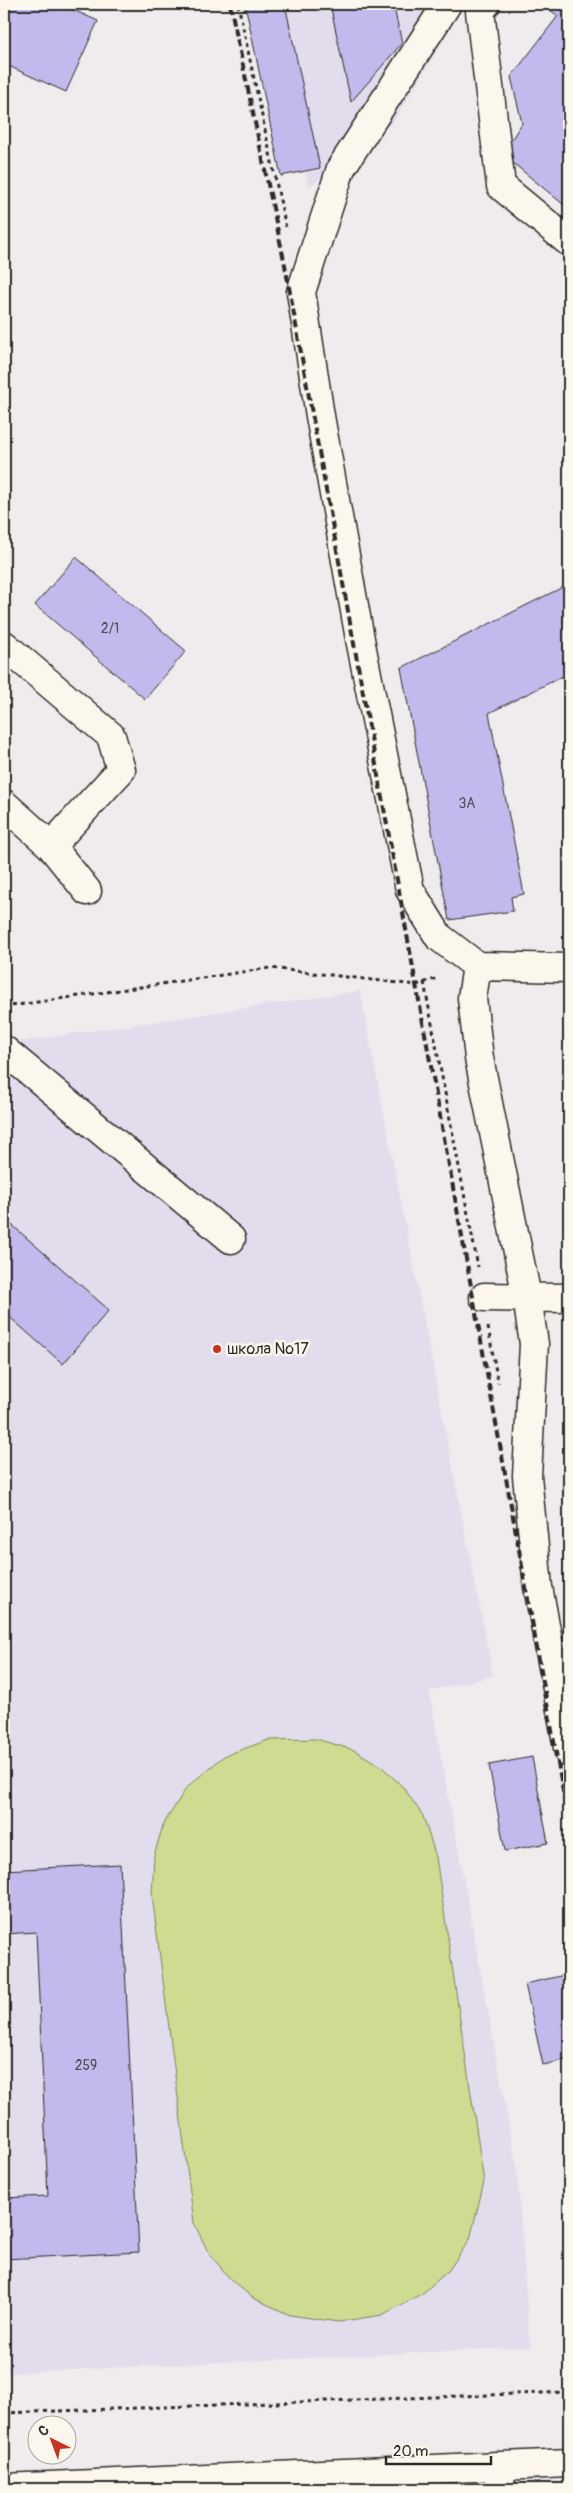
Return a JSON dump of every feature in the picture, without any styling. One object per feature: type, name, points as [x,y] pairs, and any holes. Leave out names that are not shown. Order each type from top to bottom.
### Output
[{"type":"main road","points":[[448,4],[341,168],[301,292],[320,416],[360,639],[410,890],[439,937],[477,966],[569,968]]},
{"type":"main road","points":[[486,4],[480,11],[501,186],[569,242]]},
{"type":"main road","points":[[4,645],[111,736],[121,770],[51,846]]},
{"type":"main road","points":[[4,804],[51,846],[87,890]]},
{"type":"main road","points":[[477,966],[472,998],[479,1058],[527,1297],[534,1344],[527,1476],[538,1587],[569,1753]]},
{"type":"main road","points":[[4,1050],[231,1239]]},
{"type":"main road","points":[[484,1297],[569,1298]]},
{"type":"main road","points":[[4,2488],[499,2478],[569,2463]]},
{"type":"path","points":[[238,4],[287,230]]},
{"type":"path","points":[[4,1008],[270,968],[416,985],[477,966]]},
{"type":"path","points":[[424,982],[484,1297],[499,1390]]},
{"type":"path","points":[[4,2413],[569,2392]]},
{"type":"shaded area","points":[[266,4],[465,4],[393,122],[309,187]]},
{"type":"shaded area","points":[[360,991],[493,1676],[429,1691],[517,2170],[530,2347],[4,2373],[4,1044]]},
{"type":"green space","points":[[316,1739],[354,1750],[381,1766],[404,1788],[423,1816],[436,1857],[484,2182],[470,2239],[449,2270],[423,2293],[382,2315],[338,2322],[290,2315],[253,2298],[231,2280],[208,2252],[194,2223],[152,1895],[154,1856],[163,1825],[187,1787],[224,1756],[268,1740]]},
{"type":"building","points":[[4,4],[60,4],[98,21],[66,92],[4,64]]},
{"type":"building","points":[[245,4],[285,4],[320,168],[281,176]]},
{"type":"building","points":[[330,4],[393,4],[402,43],[351,102]]},
{"type":"building","points":[[542,4],[569,4],[569,209],[502,154],[522,123],[511,77],[558,16]]},
{"type":"building","points":[[76,557],[186,651],[145,699],[35,605]]},
{"type":"building","points":[[569,584],[569,673],[489,713],[524,894],[511,897],[513,911],[449,920],[401,668]]},
{"type":"building","points":[[4,1218],[109,1310],[63,1364],[4,1312]]},
{"type":"building","points":[[532,1757],[548,1843],[505,1851],[489,1765]]},
{"type":"building","points":[[120,1864],[139,2252],[4,2259],[4,2198],[48,2196],[36,1932],[4,1934],[4,1870]]},
{"type":"building","points":[[569,1974],[569,2059],[543,2065],[525,1984]]},
{"type":"railway","points":[[230,4],[285,265],[569,1824]]},
{"type":"place","name":"школа №17","points":[[217,1349]]}]
